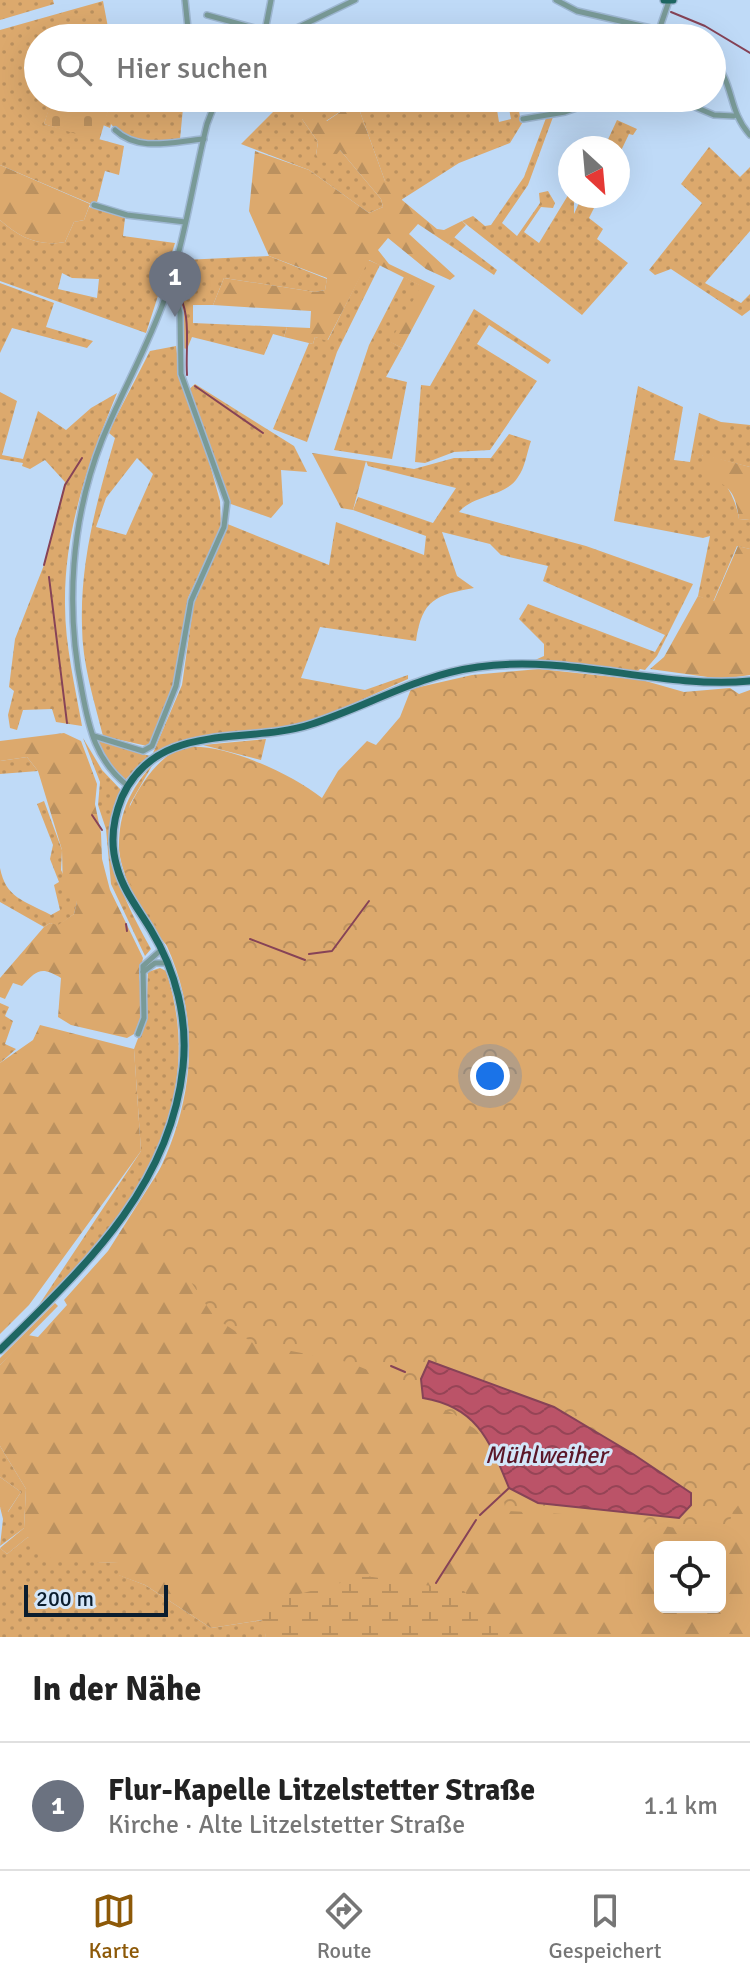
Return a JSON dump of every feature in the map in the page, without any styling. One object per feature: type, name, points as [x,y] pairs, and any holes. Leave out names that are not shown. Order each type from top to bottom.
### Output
[{"type":"main road","points":[[0,1350],[97,1253],[121,1224],[153,1169],[174,1114],[183,1066],[182,1017],[168,963],[127,892],[115,859],[116,815],[128,786],[154,757],[184,743],[290,731],[409,684],[475,667],[534,663],[669,681],[750,681]]},
{"type":"street","points":[[185,0],[188,24]]},
{"type":"street","points":[[266,24],[271,0]]},
{"type":"street","points":[[305,24],[355,0]]},
{"type":"street","points":[[556,0],[577,11],[633,24]]},
{"type":"street","points":[[661,24],[669,0]]},
{"type":"street","points":[[207,15],[240,24]]},
{"type":"street","points":[[726,82],[734,116],[750,135]]},
{"type":"street","points":[[128,786],[106,766],[93,736],[73,636],[74,562],[79,522],[102,441],[168,291],[213,112]]},
{"type":"street","points":[[523,119],[565,112]]},
{"type":"street","points":[[707,112],[734,116]]},
{"type":"street","points":[[115,130],[126,138],[154,144],[204,139]]},
{"type":"street","points":[[94,205],[127,215],[185,222]]},
{"type":"street","points":[[93,736],[143,751],[152,746],[176,686],[191,601],[209,564],[227,513],[227,502],[181,374],[180,313],[175,296],[168,291]]},
{"type":"street","points":[[138,1034],[144,1018],[143,966],[162,949]]},
{"type":"street","points":[[142,973],[155,963],[168,963]]},
{"type":"green space","points":[[0,0],[53,0],[54,4],[0,20]]},
{"type":"green space","points":[[103,1],[107,24],[24,24],[24,112],[48,112],[44,124],[124,146],[119,175],[105,171],[96,206],[0,165],[0,30]]},
{"type":"green space","points":[[48,112],[108,112],[99,141],[44,124]]},
{"type":"green space","points":[[107,112],[183,112],[180,139],[162,143],[134,140],[111,124],[110,128],[103,125]]},
{"type":"green space","points":[[273,112],[340,112],[326,121],[302,119],[318,142],[316,155],[340,150],[381,199],[383,207],[369,213],[309,170],[241,144]]},
{"type":"green space","points":[[308,112],[327,121],[340,112],[360,112],[385,181],[403,187],[402,200],[437,229],[444,230],[462,221],[466,225],[448,244],[418,224],[409,234],[455,276],[450,280],[426,269],[388,238],[378,250],[389,264],[435,286],[402,348],[390,342],[421,286],[369,260],[327,341],[315,337],[313,344],[284,337],[287,327],[310,328],[311,311],[213,305],[224,278],[315,292],[325,290],[327,278],[269,256],[249,211],[255,151],[309,170],[369,213],[383,207],[381,199],[340,150],[330,163],[321,162],[316,155],[318,142],[302,119]]},
{"type":"green space","points":[[360,112],[497,112],[499,122],[511,119],[510,112],[519,112],[524,120],[510,143],[459,163],[401,200],[385,181]]},
{"type":"green space","points":[[553,117],[528,185],[502,223],[517,236],[540,203],[539,193],[548,191],[555,203],[553,208],[541,207],[524,232],[539,243],[560,208],[574,208],[574,214],[577,208],[594,208],[589,218],[603,229],[597,239],[628,263],[582,315],[462,221],[473,216],[485,226],[491,225],[524,177],[546,118]]},
{"type":"green space","points":[[617,120],[637,129],[633,135],[610,136]]},
{"type":"green space","points":[[709,147],[740,177],[750,167],[750,231],[705,283],[741,303],[750,294],[750,310],[742,316],[671,269],[655,275],[649,270],[702,203],[681,184]]},
{"type":"green space","points":[[0,165],[90,204],[84,220],[74,222],[65,242],[38,242],[14,231],[0,220]]},
{"type":"green space","points":[[89,207],[125,218],[123,236],[175,243],[146,333],[0,281],[0,220],[30,239],[55,243],[65,242],[74,222],[84,220]],"holes":[[[62,273],[72,278],[99,279],[97,298],[58,289]]]},
{"type":"green space","points":[[454,237],[497,270],[494,275],[448,244]]},
{"type":"green space","points":[[269,256],[327,279],[325,290],[315,292],[224,278],[213,305],[193,305],[193,323],[287,327],[284,337],[273,334],[264,355],[192,337],[187,349],[183,348],[182,304],[174,287],[184,260]]},
{"type":"green space","points":[[368,260],[380,265],[337,352],[307,442],[273,429],[309,343],[313,344],[315,337],[328,340]]},
{"type":"green space","points":[[404,277],[422,286],[391,342],[402,348],[386,377],[407,382],[392,459],[334,450],[369,345]]},
{"type":"green space","points":[[0,283],[54,303],[46,327],[93,341],[87,348],[12,328],[0,353]]},
{"type":"green space","points":[[474,309],[551,360],[548,364],[489,325],[477,344],[537,381],[490,450],[454,452],[425,463],[415,462],[421,385],[430,386]]},
{"type":"green space","points":[[176,346],[181,383],[187,391],[195,384],[294,446],[307,472],[281,470],[283,504],[271,518],[228,503],[207,454],[220,501],[221,527],[188,598],[174,686],[152,745],[147,746],[103,736],[84,654],[82,602],[91,531],[115,438],[109,433],[150,351]],"holes":[[[137,458],[153,474],[126,535],[96,527],[106,498]]]},
{"type":"green space","points":[[638,386],[683,407],[674,460],[690,462],[699,413],[721,422],[750,425],[750,467],[702,455],[730,492],[739,519],[750,520],[750,549],[737,546],[713,602],[698,596],[710,536],[703,538],[614,521]]},
{"type":"green space","points":[[0,392],[17,401],[2,455],[23,459],[38,411],[66,430],[91,408],[117,393],[80,496],[66,577],[67,635],[82,726],[56,722],[52,709],[23,710],[17,730],[10,728],[8,715],[14,691],[9,687],[15,639],[44,565],[65,482],[45,460],[30,469],[22,466],[23,463],[0,459]]},
{"type":"green space","points":[[509,434],[531,441],[524,465],[513,484],[465,506],[459,512],[586,546],[693,584],[657,656],[645,670],[640,669],[635,674],[535,660],[544,656],[544,644],[519,619],[528,604],[655,652],[665,635],[543,581],[548,566],[501,555],[490,544],[442,532],[457,576],[474,588],[450,593],[433,601],[422,616],[416,641],[320,627],[301,678],[365,690],[408,675],[408,679],[292,727],[189,740],[153,753],[182,685],[194,601],[225,523],[329,565],[336,522],[424,555],[426,536],[353,510],[358,497],[433,523],[456,488],[368,466],[366,461],[414,469],[454,458],[491,458]]},
{"type":"green space","points":[[312,453],[366,461],[353,510],[341,508]]},
{"type":"green space","points":[[702,454],[750,467],[750,520],[739,519],[730,491],[705,476]]},
{"type":"green space","points":[[738,546],[750,549],[750,675],[722,679],[650,669],[664,657],[698,596],[714,601]]},
{"type":"green space","points":[[539,669],[642,680],[684,692],[730,688],[739,694],[750,690],[750,1490],[733,1512],[724,1537],[616,1517],[506,1511],[493,1452],[477,1431],[454,1414],[407,1392],[385,1377],[348,1362],[255,1344],[215,1318],[177,1261],[132,1217],[170,1146],[182,1109],[188,1071],[189,1033],[172,958],[154,921],[126,876],[120,856],[125,817],[151,772],[175,751],[204,747],[258,762],[294,779],[322,798],[338,771],[367,741],[376,745],[400,717],[411,689],[472,675]]},
{"type":"green space","points":[[64,733],[81,741],[97,784],[95,804],[102,859],[110,890],[143,958],[139,976],[142,993],[140,1021],[134,1034],[127,1038],[71,1025],[58,1017],[61,978],[49,972],[36,973],[22,986],[13,983],[5,999],[0,997],[0,978],[44,927],[50,923],[58,925],[74,914],[77,902],[63,892],[62,850],[38,771],[27,757],[0,761],[0,741]]},
{"type":"green space","points":[[83,738],[102,770],[121,790],[114,811],[112,852],[122,891],[151,949],[145,956],[111,884],[106,829],[98,805],[100,782]]},
{"type":"green space","points":[[266,739],[261,760],[203,745]]},
{"type":"green space","points":[[98,741],[150,756],[125,780],[107,764]]},
{"type":"green space","points":[[27,757],[38,771],[0,774],[0,761]]},
{"type":"green space","points":[[153,764],[130,804],[128,820],[168,947],[137,902],[121,857],[120,834],[124,811],[135,788]]},
{"type":"green space","points":[[44,801],[62,850],[61,870],[77,902],[74,914],[58,926],[50,923],[44,927],[0,902],[0,868],[7,886],[17,897],[51,915],[60,910],[54,885],[59,882],[50,859],[53,845],[37,804]]},
{"type":"green space","points":[[750,870],[750,1637],[266,1637],[262,1620],[211,1628],[145,1585],[118,1575],[118,1563],[54,1561],[28,1537],[7,1554],[0,1548],[24,1528],[26,1489],[0,1446],[0,1365],[28,1335],[38,1337],[67,1305],[64,1300],[108,1251],[162,1166]]},
{"type":"green space","points":[[160,968],[166,971],[177,1021],[178,1069],[169,1114],[153,1158],[130,1199],[101,1239],[35,1311],[141,1151],[134,1049],[146,1017],[148,972]]},
{"type":"green space","points":[[0,1003],[9,1007],[5,1016],[13,1021],[5,1044],[16,1049],[0,1063]]},
{"type":"green space","points":[[40,1025],[134,1049],[141,1151],[29,1305],[0,1334],[0,1063],[33,1040]]},
{"type":"green space","points":[[55,1303],[58,1306],[0,1365],[0,1358]]},
{"type":"green space","points":[[0,1446],[26,1489],[24,1528],[0,1546],[3,1519],[0,1507],[8,1512],[21,1492],[0,1477]]},
{"type":"green space","points":[[0,1477],[21,1492],[7,1513],[0,1507]]},
{"type":"green space","points":[[28,1537],[97,1562],[118,1563],[119,1575],[145,1585],[211,1628],[263,1620],[266,1637],[0,1637],[0,1548],[7,1554]]},
{"type":"green space","points":[[366,1576],[464,1591],[504,1637],[266,1637],[259,1605]]},
{"type":"water","name":"Mühlweiher","points":[[429,1361],[554,1407],[691,1493],[691,1505],[679,1518],[538,1503],[509,1488],[480,1429],[457,1409],[423,1398],[421,1379]]},
{"type":"waterway","points":[[671,12],[700,24]]},
{"type":"waterway","points":[[726,39],[750,53]]},
{"type":"waterway","points":[[175,287],[186,318],[187,375]]},
{"type":"waterway","points":[[195,386],[263,433]]},
{"type":"waterway","points":[[44,565],[65,485],[82,458]]},
{"type":"waterway","points":[[49,577],[67,723]]},
{"type":"waterway","points":[[92,815],[102,830]]},
{"type":"waterway","points":[[309,954],[332,951],[369,901]]},
{"type":"waterway","points":[[126,924],[127,931]]},
{"type":"waterway","points":[[250,939],[305,960]]},
{"type":"waterway","points":[[391,1366],[405,1372]]},
{"type":"waterway","points":[[480,1515],[509,1488]]},
{"type":"waterway","points":[[436,1583],[476,1520]]},
{"type":"place","name":"Flur-Kapelle Litzelstetter Straße","points":[[175,317]]}]
